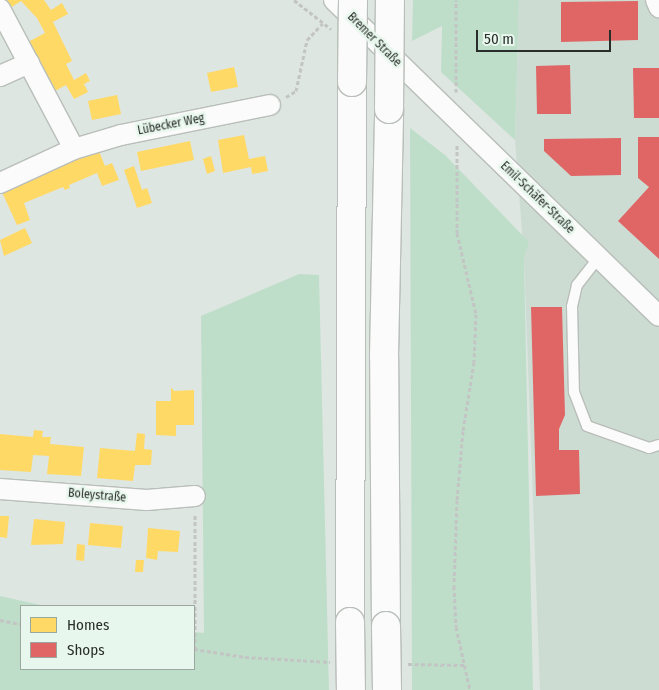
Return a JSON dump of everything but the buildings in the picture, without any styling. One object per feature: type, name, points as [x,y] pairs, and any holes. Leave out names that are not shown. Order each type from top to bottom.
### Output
[{"type":"highway","points":[[351,690],[353,0]]},
{"type":"highway","points":[[388,690],[384,356],[390,0]]},
{"type":"street","name":"Bremer Straße","points":[[334,0],[414,80]]},
{"type":"street","points":[[656,0],[659,7]]},
{"type":"street","points":[[0,9],[74,149]]},
{"type":"street","points":[[0,76],[29,63]]},
{"type":"street","name":"Emil-Schäfer-Straße","points":[[414,80],[659,316]]},
{"type":"street","name":"Lübecker Weg","points":[[0,183],[74,149],[121,135],[270,105]]},
{"type":"street","name":"Boleystraße","points":[[0,488],[147,500],[195,496]]},
{"type":"lane","points":[[599,257],[577,285],[572,306],[574,392],[587,426],[649,448],[659,445]]},
{"type":"path","points":[[456,0],[454,65],[458,122],[457,233],[476,314],[474,362],[463,430],[457,500],[454,586],[456,627],[470,690]]},
{"type":"path","points":[[270,105],[296,91],[307,40],[323,23]]},
{"type":"path","points":[[194,605],[195,496]]},
{"type":"path","points":[[0,620],[20,624]]},
{"type":"shaded area","points":[[519,0],[659,0],[659,690],[540,690],[524,258],[515,140]]},
{"type":"green space","points":[[413,0],[519,0],[515,140],[441,72],[442,26],[412,41]]},
{"type":"green space","points":[[410,128],[445,155],[529,242],[524,258],[533,690],[412,690]]},
{"type":"green space","points":[[299,274],[319,275],[329,690],[0,690],[0,596],[40,605],[20,605],[20,670],[195,670],[195,632],[204,633],[201,316]]}]
